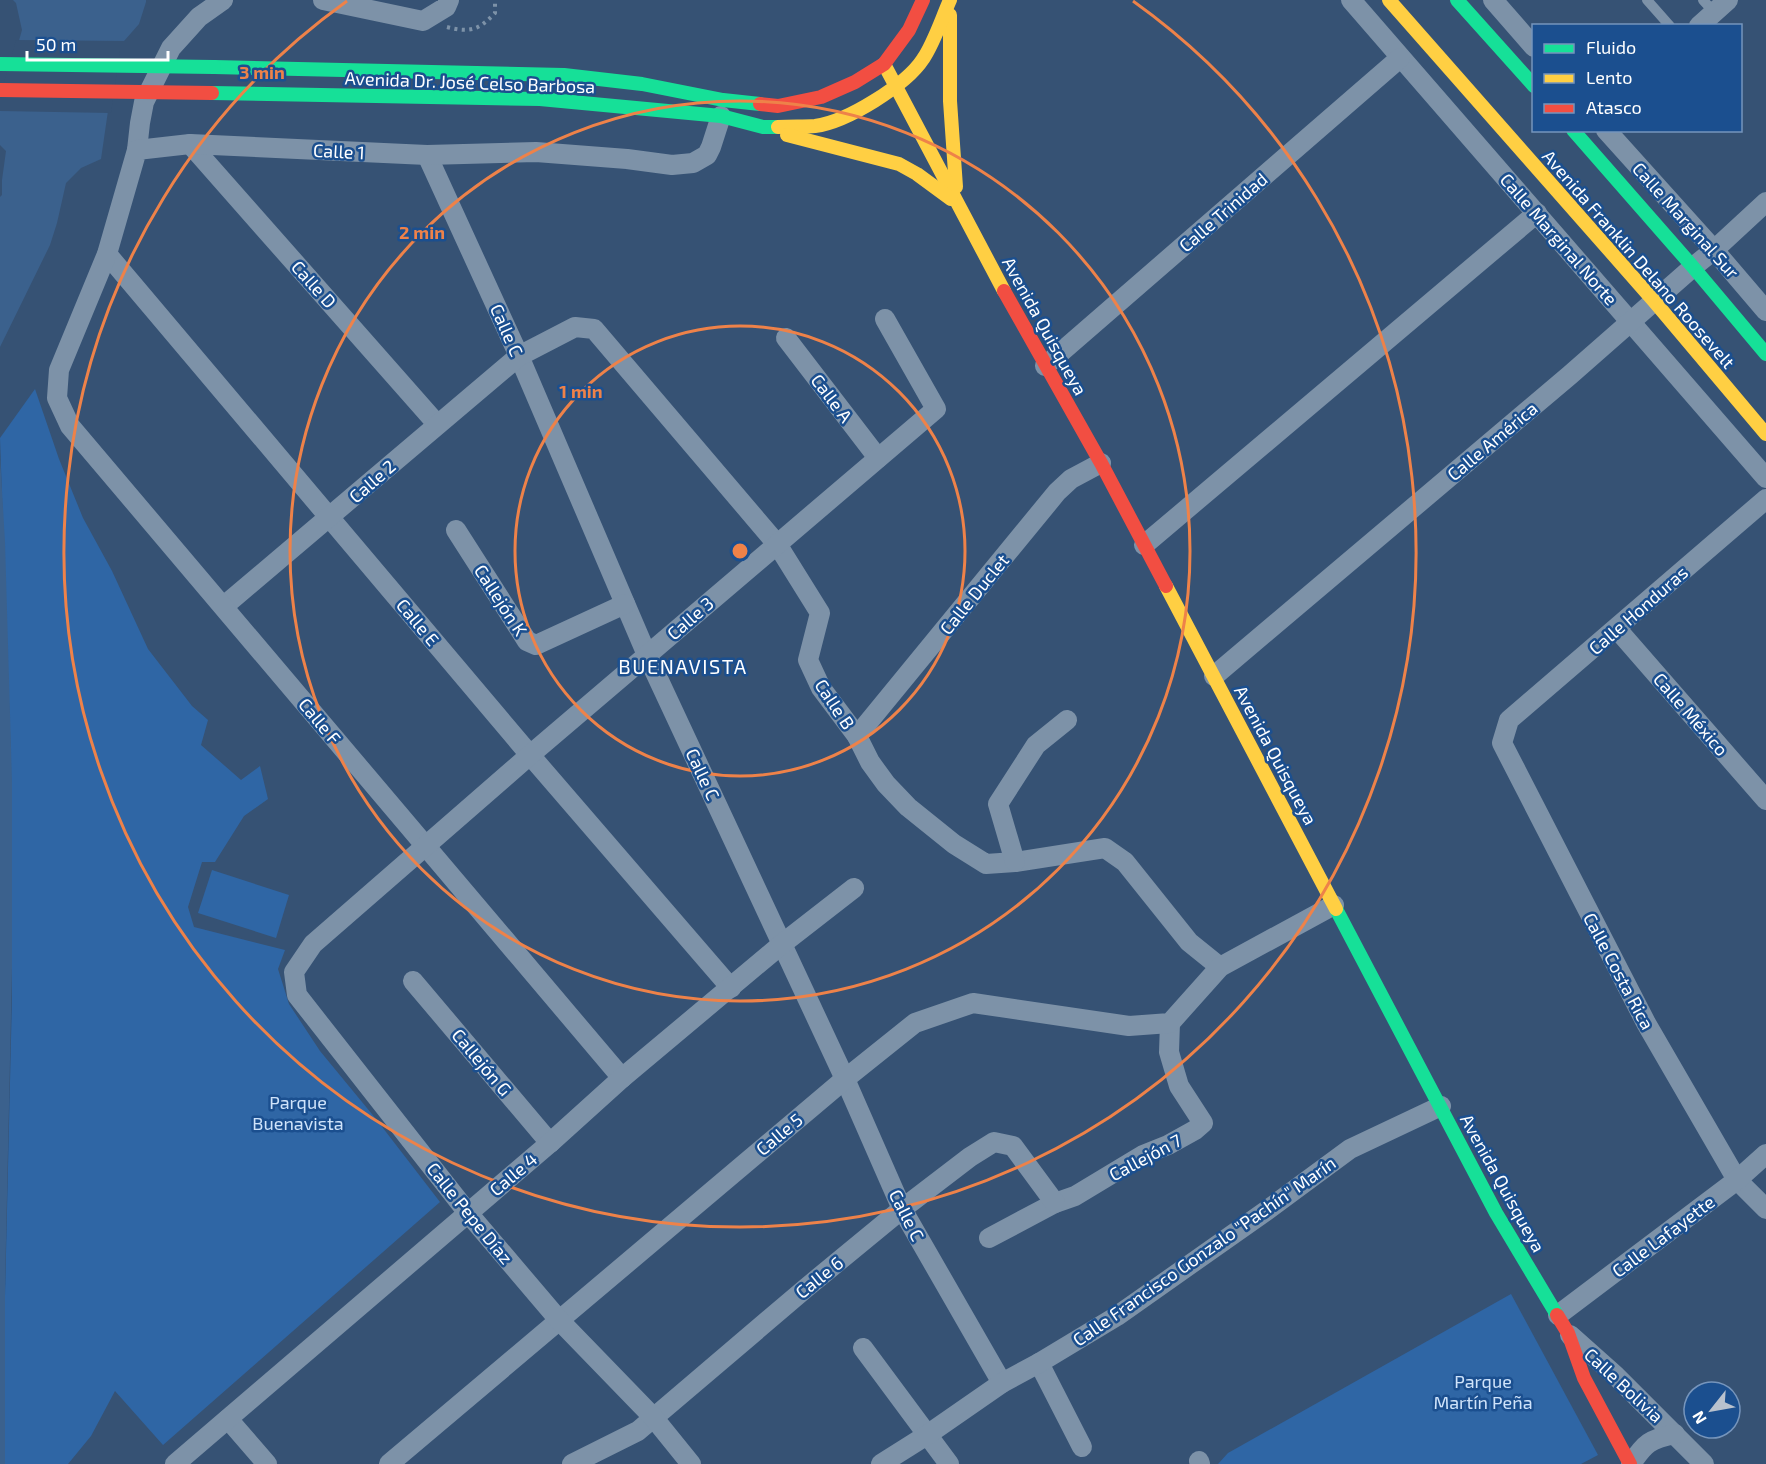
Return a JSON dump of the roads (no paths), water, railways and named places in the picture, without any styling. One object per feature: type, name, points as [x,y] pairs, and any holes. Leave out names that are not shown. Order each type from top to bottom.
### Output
[{"type":"street","points":[[107,254],[137,150],[144,102],[171,48],[199,17],[223,0]]},
{"type":"street","points":[[322,0],[423,21],[446,7],[449,0]]},
{"type":"street","name":"Avenida Dr. José Celso Barbosa","points":[[0,90],[540,99],[722,108],[778,106],[821,98],[855,82],[884,64],[909,30],[923,0]]},
{"type":"street","points":[[950,0],[948,92],[957,204]]},
{"type":"street","name":"Avenida Dr. José Celso Barbosa","points":[[0,64],[564,75],[642,84],[722,108],[763,127],[816,126],[850,114],[897,86],[924,58],[950,0]]},
{"type":"street","name":"Calle Marginal Norte","points":[[1351,0],[1766,478]]},
{"type":"street","name":"Avenida Franklin Delano Roosevelt","points":[[1389,0],[1654,301],[1766,434]]},
{"type":"street","points":[[1457,0],[1532,85]]},
{"type":"street","points":[[1493,0],[1532,46]]},
{"type":"street","points":[[1700,24],[1715,4]]},
{"type":"street","name":"Calle Trinidad","points":[[1045,366],[1400,58]]},
{"type":"street","name":"Avenida Quisqueya","points":[[884,64],[1045,366],[1101,463],[1496,1213],[1568,1333],[1584,1378],[1631,1464]]},
{"type":"street","name":"Calle 1","points":[[137,150],[190,144],[427,155],[536,152],[672,165],[693,163],[707,155],[722,108]]},
{"type":"street","points":[[763,127],[806,141],[899,164],[930,182],[957,204]]},
{"type":"street","name":"Avenida Franklin Delano Roosevelt","points":[[1575,132],[1766,354]]},
{"type":"street","name":"Calle Marginal Sur","points":[[1608,132],[1766,311]]},
{"type":"street","name":"Calle D","points":[[190,144],[437,424]]},
{"type":"street","name":"Calle C","points":[[427,155],[519,356],[647,655],[845,1079],[902,1209],[1002,1383]]},
{"type":"street","name":"Calle América","points":[[1214,676],[1631,322],[1766,202]]},
{"type":"street","points":[[1144,546],[1537,213]]},
{"type":"street","name":"Calle F","points":[[107,254],[59,370],[57,398],[70,426],[622,1078]]},
{"type":"street","name":"Calle E","points":[[107,254],[530,755],[731,988]]},
{"type":"street","name":"Calle 3","points":[[313,944],[530,755],[936,409],[885,319]]},
{"type":"street","name":"Calle B","points":[[519,356],[575,327],[594,328],[777,543],[820,613],[808,660],[821,688],[857,736],[870,762],[886,784],[908,807],[954,844],[986,864],[1015,862],[1105,848],[1125,862],[1189,942],[1220,967]]},
{"type":"street","name":"Calle A","points":[[786,338],[878,458]]},
{"type":"street","name":"Calle 2","points":[[224,606],[519,356]]},
{"type":"street","name":"Calle Duclet","points":[[857,736],[1057,492],[1071,479],[1101,463]]},
{"type":"street","name":"Calle Honduras","points":[[1509,720],[1766,499]]},
{"type":"street","name":"Callejón K","points":[[456,530],[527,641],[536,645],[625,604]]},
{"type":"street","name":"Calle México","points":[[1617,628],[1766,800]]},
{"type":"street","points":[[1015,862],[998,804],[1036,745],[1067,720]]},
{"type":"street","name":"Calle Costa Rica","points":[[1509,720],[1502,743],[1646,1023],[1737,1180],[1766,1209]]},
{"type":"street","name":"Calle 4","points":[[175,1464],[550,1143],[622,1078],[782,944],[854,888]]},
{"type":"street","points":[[1170,1023],[1220,967],[1334,905]]},
{"type":"street","name":"Calle Pepe Díaz","points":[[313,944],[294,972],[297,995],[468,1213],[559,1320],[653,1417],[691,1464]]},
{"type":"street","name":"Callejón G","points":[[413,981],[550,1143]]},
{"type":"street","name":"Calle 5","points":[[389,1464],[845,1079],[915,1023],[973,1003],[1129,1026],[1170,1023]]},
{"type":"street","name":"Callejón 7","points":[[989,1238],[1055,1203],[1075,1196],[1143,1155],[1168,1145],[1195,1130],[1203,1123],[1179,1086],[1169,1052],[1170,1023]]},
{"type":"street","name":"Calle Francisco Gonzalo \"Pachín\" Marín","points":[[881,1464],[1002,1383],[1117,1316],[1350,1149],[1441,1106]]},
{"type":"street","name":"Calle 6","points":[[572,1464],[638,1431],[902,1209],[970,1157],[994,1142],[1013,1146],[1055,1203]]},
{"type":"street","name":"Calle Lafayette","points":[[1558,1315],[1737,1180],[1766,1154]]},
{"type":"street","name":"Calle Bolivia","points":[[1568,1333],[1616,1376],[1704,1464]]},
{"type":"street","points":[[862,1348],[949,1464]]},
{"type":"street","points":[[1039,1363],[1082,1448]]},
{"type":"street","points":[[228,1419],[267,1464]]},
{"type":"street","points":[[1631,1464],[1647,1443],[1675,1434]]},
{"type":"lane","points":[[1647,0],[1668,24]]},
{"type":"district","name":"BUENAVISTA","points":[[683,666]]},
{"type":"park label","name":"Parque Buenavista","points":[[298,1112]]},
{"type":"park label","name":"Parque Martín Peña","points":[[1483,1391]]}]
